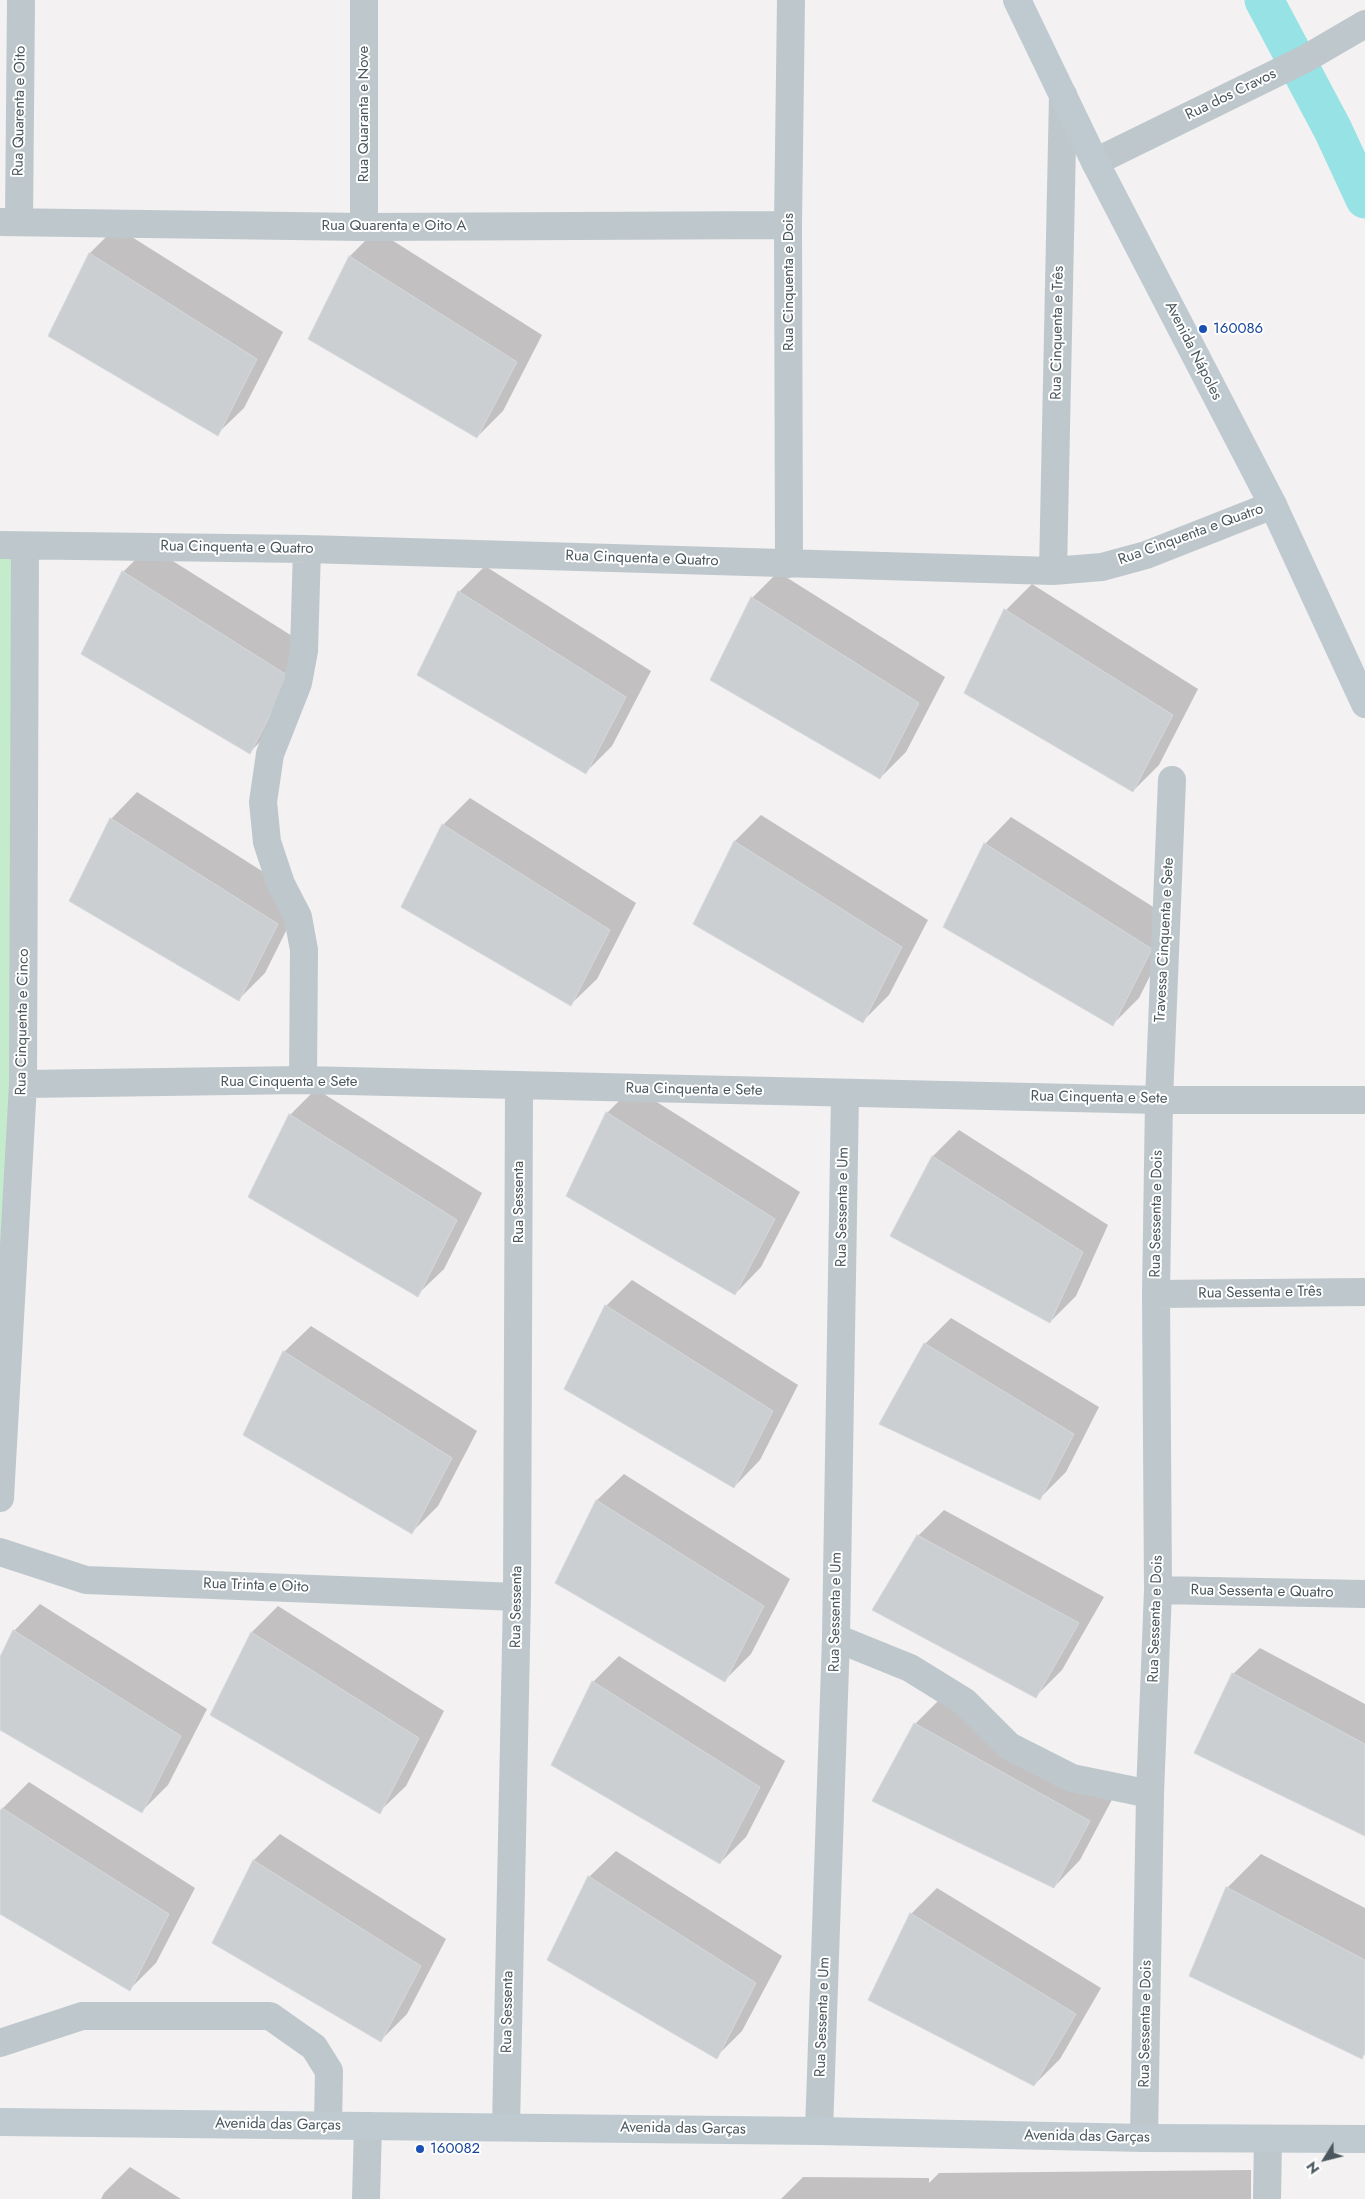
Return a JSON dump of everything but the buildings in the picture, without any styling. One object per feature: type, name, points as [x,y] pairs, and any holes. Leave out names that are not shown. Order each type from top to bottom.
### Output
[{"type":"main road","name":"Avenida Nápoles","points":[[1017,0],[1096,162],[1273,505],[1365,704]]},
{"type":"main road","name":"Avenida das Garças","points":[[0,2122],[819,2131],[1144,2138],[1365,2139]]},
{"type":"street","name":"Rua Quarenta e Oito","points":[[9,222],[21,0]]},
{"type":"street","name":"Rua Quaranta e Nove","points":[[364,0],[364,227]]},
{"type":"street","name":"Rua Cinquenta e Dois","points":[[789,564],[788,226],[791,0]]},
{"type":"street","name":"Rua dos Cravos","points":[[1096,162],[1294,64],[1365,24]]},
{"type":"street","name":"Rua Cinquenta e Três","points":[[1053,571],[1063,95]]},
{"type":"street","name":"Rua Quarenta e Oito A","points":[[9,222],[364,227],[788,226]]},
{"type":"street","name":"Rua Cinquenta e Quatro","points":[[12,546],[307,549],[1053,571],[1102,566],[1146,555],[1273,505]]},
{"type":"street","name":"Rua Cinquenta e Cinco","points":[[0,1498],[23,1084],[12,546]]},
{"type":"street","points":[[303,1080],[304,950],[298,917],[281,884],[267,842],[263,802],[270,754],[298,683],[304,651],[307,549]]},
{"type":"street","name":"Travessa Cinquenta e Sete","points":[[1159,1100],[1162,981],[1172,780]]},
{"type":"street","name":"Rua Cinquenta e Sete","points":[[23,1084],[303,1080],[1159,1100],[1365,1100]]},
{"type":"street","name":"Rua Sessenta","points":[[506,2127],[517,1597],[520,1086]]},
{"type":"street","name":"Rua Sessenta e Um","points":[[819,2131],[836,1638],[845,1093]]},
{"type":"street","name":"Rua Sessenta e Dois","points":[[1144,2138],[1150,1794],[1158,1590],[1156,1294],[1159,1100]]},
{"type":"street","name":"Rua Sessenta e Três","points":[[1156,1294],[1365,1292]]},
{"type":"street","name":"Rua Trinta e Oito","points":[[0,1552],[86,1580],[517,1597]]},
{"type":"street","name":"Rua Sessenta e Quatro","points":[[1158,1590],[1365,1594]]},
{"type":"street","points":[[836,1638],[910,1668],[965,1702],[1009,1746],[1072,1778],[1150,1794]]},
{"type":"street","points":[[0,2043],[82,2016],[270,2016],[314,2047],[329,2071],[328,2125]]},
{"type":"street","points":[[366,2199],[368,2126]]},
{"type":"street","points":[[1267,2199],[1268,2139]]},
{"type":"green space","points":[[0,545],[25,546],[0,1498]]},
{"type":"waterway","points":[[1264,0],[1333,130],[1365,199]]},
{"type":"place","name":"160086","points":[[1203,329]]},
{"type":"place","name":"160082","points":[[420,2149]]}]
